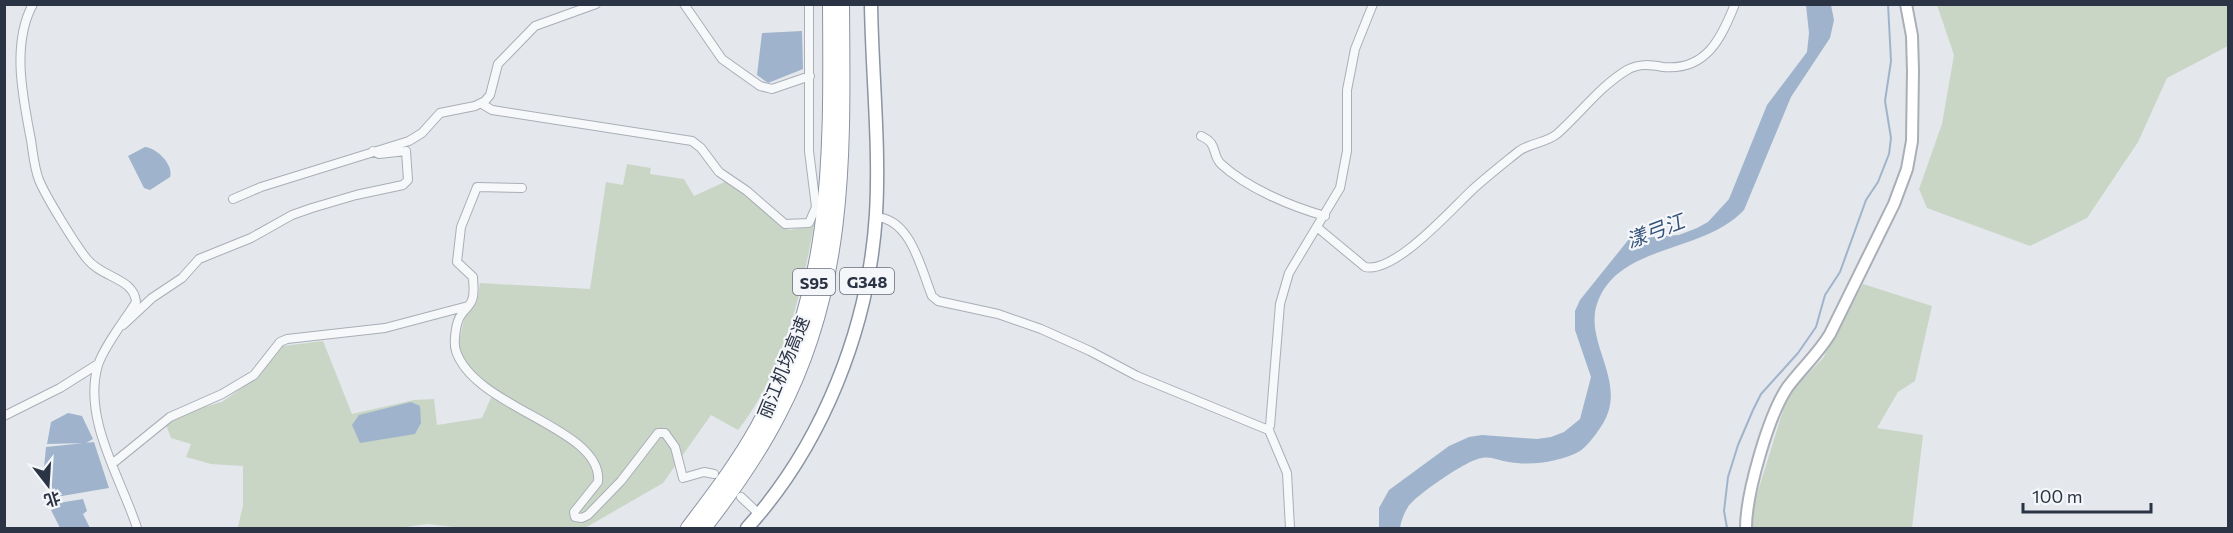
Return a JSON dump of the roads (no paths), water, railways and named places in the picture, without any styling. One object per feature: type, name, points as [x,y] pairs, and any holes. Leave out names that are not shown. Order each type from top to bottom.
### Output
[{"type":"highway","name":"丽江机场高速","points":[[688,528],[743,452],[768,406],[794,346],[813,286],[828,178],[830,4]]},
{"type":"highway","name":"丽江机场高速","points":[[704,528],[754,459],[781,412],[807,350],[826,289],[836,236],[842,168],[842,4]]},
{"type":"highway","name":"G348","points":[[747,528],[802,451],[839,376],[854,333],[867,281],[876,217],[871,4]]},
{"type":"main road","points":[[1746,528],[1750,494],[1779,401],[1788,387],[1818,354],[1830,334],[1903,182],[1912,141],[1912,36],[1905,4]]},
{"type":"street","points":[[4,416],[60,388],[98,364],[135,302],[131,289],[122,281],[100,272],[86,258],[41,185],[23,100],[22,42],[33,4]]},
{"type":"street","points":[[233,199],[261,187],[418,136],[440,113],[482,104],[490,95],[498,64],[535,26],[596,4]]},
{"type":"street","points":[[684,4],[722,59],[760,86],[772,89],[810,76]]},
{"type":"street","points":[[482,104],[492,110],[692,141],[702,148],[719,172],[747,191],[785,224],[797,225],[809,222],[816,207],[809,151],[809,4]]},
{"type":"street","points":[[1290,528],[1287,473],[1268,428],[1276,329],[1289,273],[1340,188],[1347,140],[1347,90],[1356,49],[1373,4]]},
{"type":"street","points":[[1318,228],[1365,267],[1372,268],[1381,265],[1433,230],[1470,192],[1520,151],[1555,136],[1599,90],[1628,69],[1642,65],[1683,67],[1706,56],[1725,27],[1735,4]]},
{"type":"street","points":[[1201,136],[1213,144],[1220,163],[1269,195],[1325,216]]},
{"type":"street","points":[[121,326],[140,312],[152,298],[182,278],[199,259],[251,238],[292,215],[312,207],[403,185],[408,180],[406,151],[379,154],[373,151]]},
{"type":"street","points":[[522,188],[477,187],[461,227],[457,262],[473,277],[473,298],[459,318],[454,345],[464,367],[488,391],[583,447],[594,459],[598,470],[598,485],[574,512],[575,517],[580,519],[588,515],[621,481],[658,433],[664,433],[675,447],[683,478],[704,472],[714,474]]},
{"type":"street","points":[[876,217],[895,223],[907,236],[932,296],[938,301],[998,314],[1041,329],[1137,376],[1262,429],[1268,428]]},
{"type":"street","points":[[112,464],[170,417],[222,394],[254,375],[280,342],[287,339],[385,328],[468,306]]},
{"type":"street","points":[[98,364],[98,420],[102,440],[137,528]]},
{"type":"street","points":[[741,497],[759,514]]},
{"type":"water","points":[[1806,5],[1831,5],[1834,20],[1830,38],[1791,97],[1744,210],[1727,224],[1707,234],[1643,258],[1624,269],[1609,282],[1598,301],[1595,317],[1596,333],[1611,397],[1608,414],[1592,439],[1580,451],[1564,458],[1545,462],[1527,464],[1489,458],[1475,460],[1443,478],[1413,501],[1405,512],[1400,528],[1379,528],[1379,508],[1389,490],[1449,446],[1469,437],[1482,435],[1537,439],[1551,437],[1564,432],[1580,419],[1591,377],[1575,330],[1575,311],[1580,300],[1629,239],[1679,235],[1697,228],[1708,222],[1729,199],[1767,105],[1807,52],[1809,33]]},
{"type":"water","points":[[802,31],[803,69],[768,83],[757,75],[762,33]]},
{"type":"water","points":[[145,147],[155,150],[164,158],[171,172],[170,177],[150,190],[144,188],[128,156]]},
{"type":"water","points":[[411,402],[420,406],[421,423],[415,434],[360,443],[352,425],[359,415]]},
{"type":"water","points":[[68,413],[82,416],[93,439],[86,443],[47,444],[51,422]]},
{"type":"water","points":[[94,442],[109,488],[56,497],[44,468],[46,447]]},
{"type":"water","points":[[83,499],[87,511],[83,514],[90,528],[60,528],[50,508],[52,504]]},
{"type":"waterway","points":[[1727,528],[1724,511],[1728,477],[1738,445],[1753,410],[1761,394],[1798,353],[1816,327],[1825,295],[1840,272],[1866,200],[1878,182],[1889,154],[1891,138],[1885,101],[1891,61],[1888,4]]},
{"type":"water label","name":"漾弓江","points":[[1655,230]]}]
